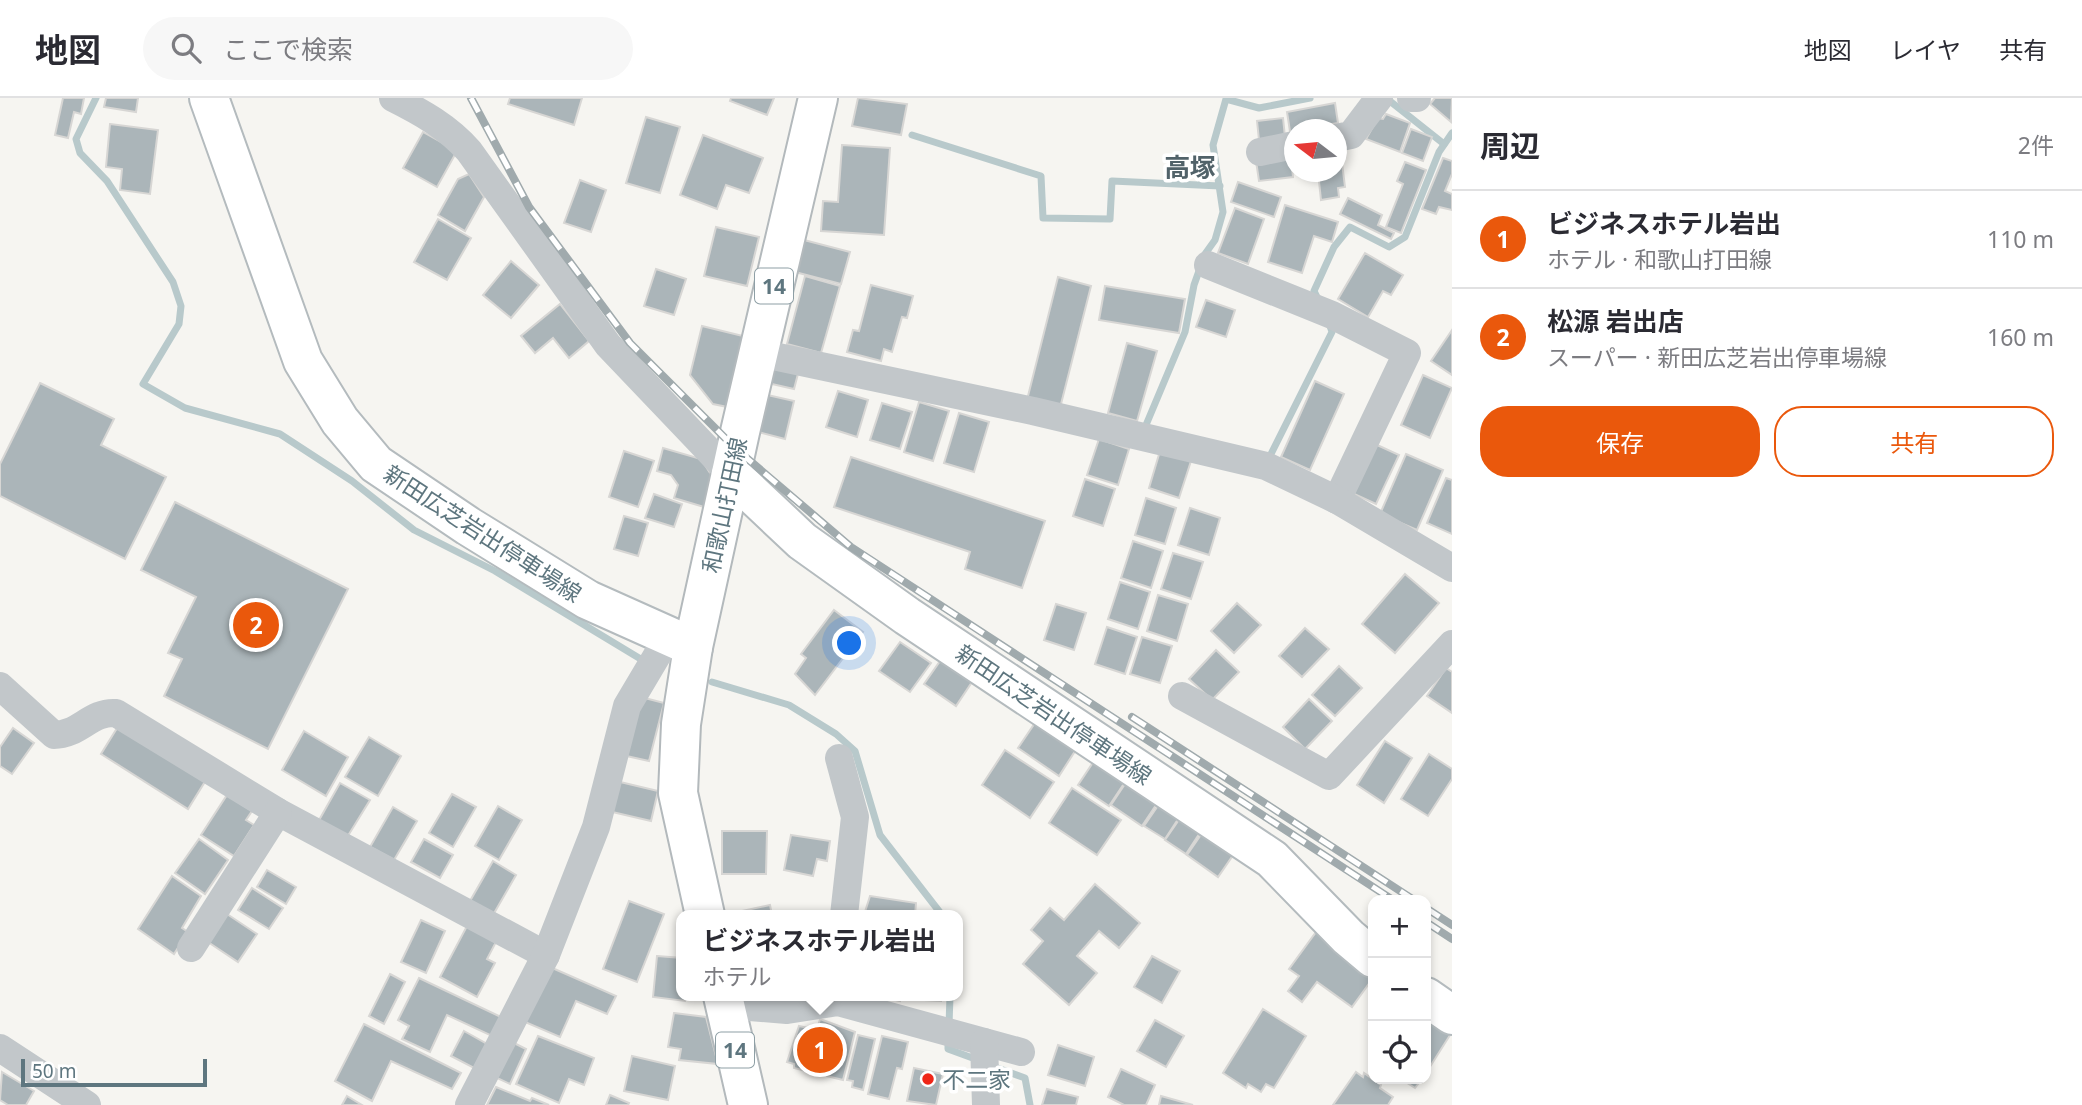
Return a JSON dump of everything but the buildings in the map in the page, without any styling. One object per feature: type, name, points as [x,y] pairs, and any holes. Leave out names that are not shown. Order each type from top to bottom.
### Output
[{"type":"main road","name":"新田広芝岩出停車場線","points":[[209,98],[303,361],[340,421],[369,456],[376,464],[468,526],[588,600],[681,642]]},
{"type":"main road","name":"和歌山打田線","points":[[704,910],[678,793],[681,642],[731,474],[818,98]]},
{"type":"main road","name":"新田広芝岩出停車場線","points":[[731,474],[802,541],[907,616],[1272,859],[1368,954]]},
{"type":"main road","points":[[1431,1000],[1452,1015]]},
{"type":"main road","name":"14","points":[[724,1001],[748,1105]]},
{"type":"street","points":[[393,98],[424,113],[456,136],[608,345],[731,474]]},
{"type":"street","points":[[1347,136],[1351,135],[1379,98]]},
{"type":"street","points":[[1411,98],[1417,98]]},
{"type":"street","points":[[1260,152],[1284,147]]},
{"type":"street","points":[[1208,265],[1332,315],[1407,353],[1337,500]]},
{"type":"street","points":[[759,353],[1033,411],[1266,466],[1337,500],[1452,568]]},
{"type":"street","points":[[469,1105],[546,955],[596,827],[627,706],[681,642]]},
{"type":"street","points":[[1182,696],[1329,776],[1452,644]]},
{"type":"street","points":[[0,686],[54,735],[68,735],[102,712],[116,713],[278,812],[546,955]]},
{"type":"street","points":[[839,758],[855,817],[845,910]]},
{"type":"street","points":[[191,948],[278,812]]},
{"type":"street","points":[[730,1001],[787,1010],[829,1001]]},
{"type":"street","points":[[845,1001],[1021,1052]]},
{"type":"street","points":[[984,1042],[986,1105]]},
{"type":"street","points":[[0,1048],[72,1101]]},
{"type":"waterway","points":[[96,98],[76,139],[80,153],[107,181],[173,282],[181,306],[179,324],[143,384],[185,408],[280,434],[352,481],[414,530],[495,571],[639,658]]},
{"type":"waterway","points":[[1146,425],[1185,332],[1194,285],[1205,254],[1215,240],[1223,212],[1213,145],[1226,99],[1259,108],[1310,98]]},
{"type":"waterway","points":[[1386,98],[1444,144]]},
{"type":"waterway","points":[[1318,299],[1314,291],[1334,247],[1350,227],[1389,247],[1405,237],[1439,152],[1452,133]]},
{"type":"waterway","points":[[912,135],[1041,176],[1043,218],[1110,219],[1112,181],[1220,186]]},
{"type":"waterway","points":[[1271,454],[1332,332],[1329,323]]},
{"type":"waterway","points":[[712,682],[789,705],[836,734],[855,751],[880,835],[938,910]]},
{"type":"waterway","points":[[949,1025],[950,1001]]},
{"type":"waterway","points":[[948,1037],[948,1049],[978,1060]]},
{"type":"waterway","points":[[992,1066],[1025,1078],[1030,1105]]},
{"type":"railway","points":[[471,98],[529,207],[630,343],[736,449],[851,547],[1385,895]]},
{"type":"railway","points":[[1132,717],[1406,895]]},
{"type":"railway","points":[[1431,911],[1452,925]]},
{"type":"railway","points":[[1431,925],[1452,939]]},
{"type":"place","name":"松源 岩出店","points":[[256,625]]},
{"type":"place","name":"ビジネスホテル岩出","points":[[820,1050]]},
{"type":"place","name":"不二家","points":[[928,1079]]},
{"type":"district","name":"高塚","points":[[1190,167]]}]
